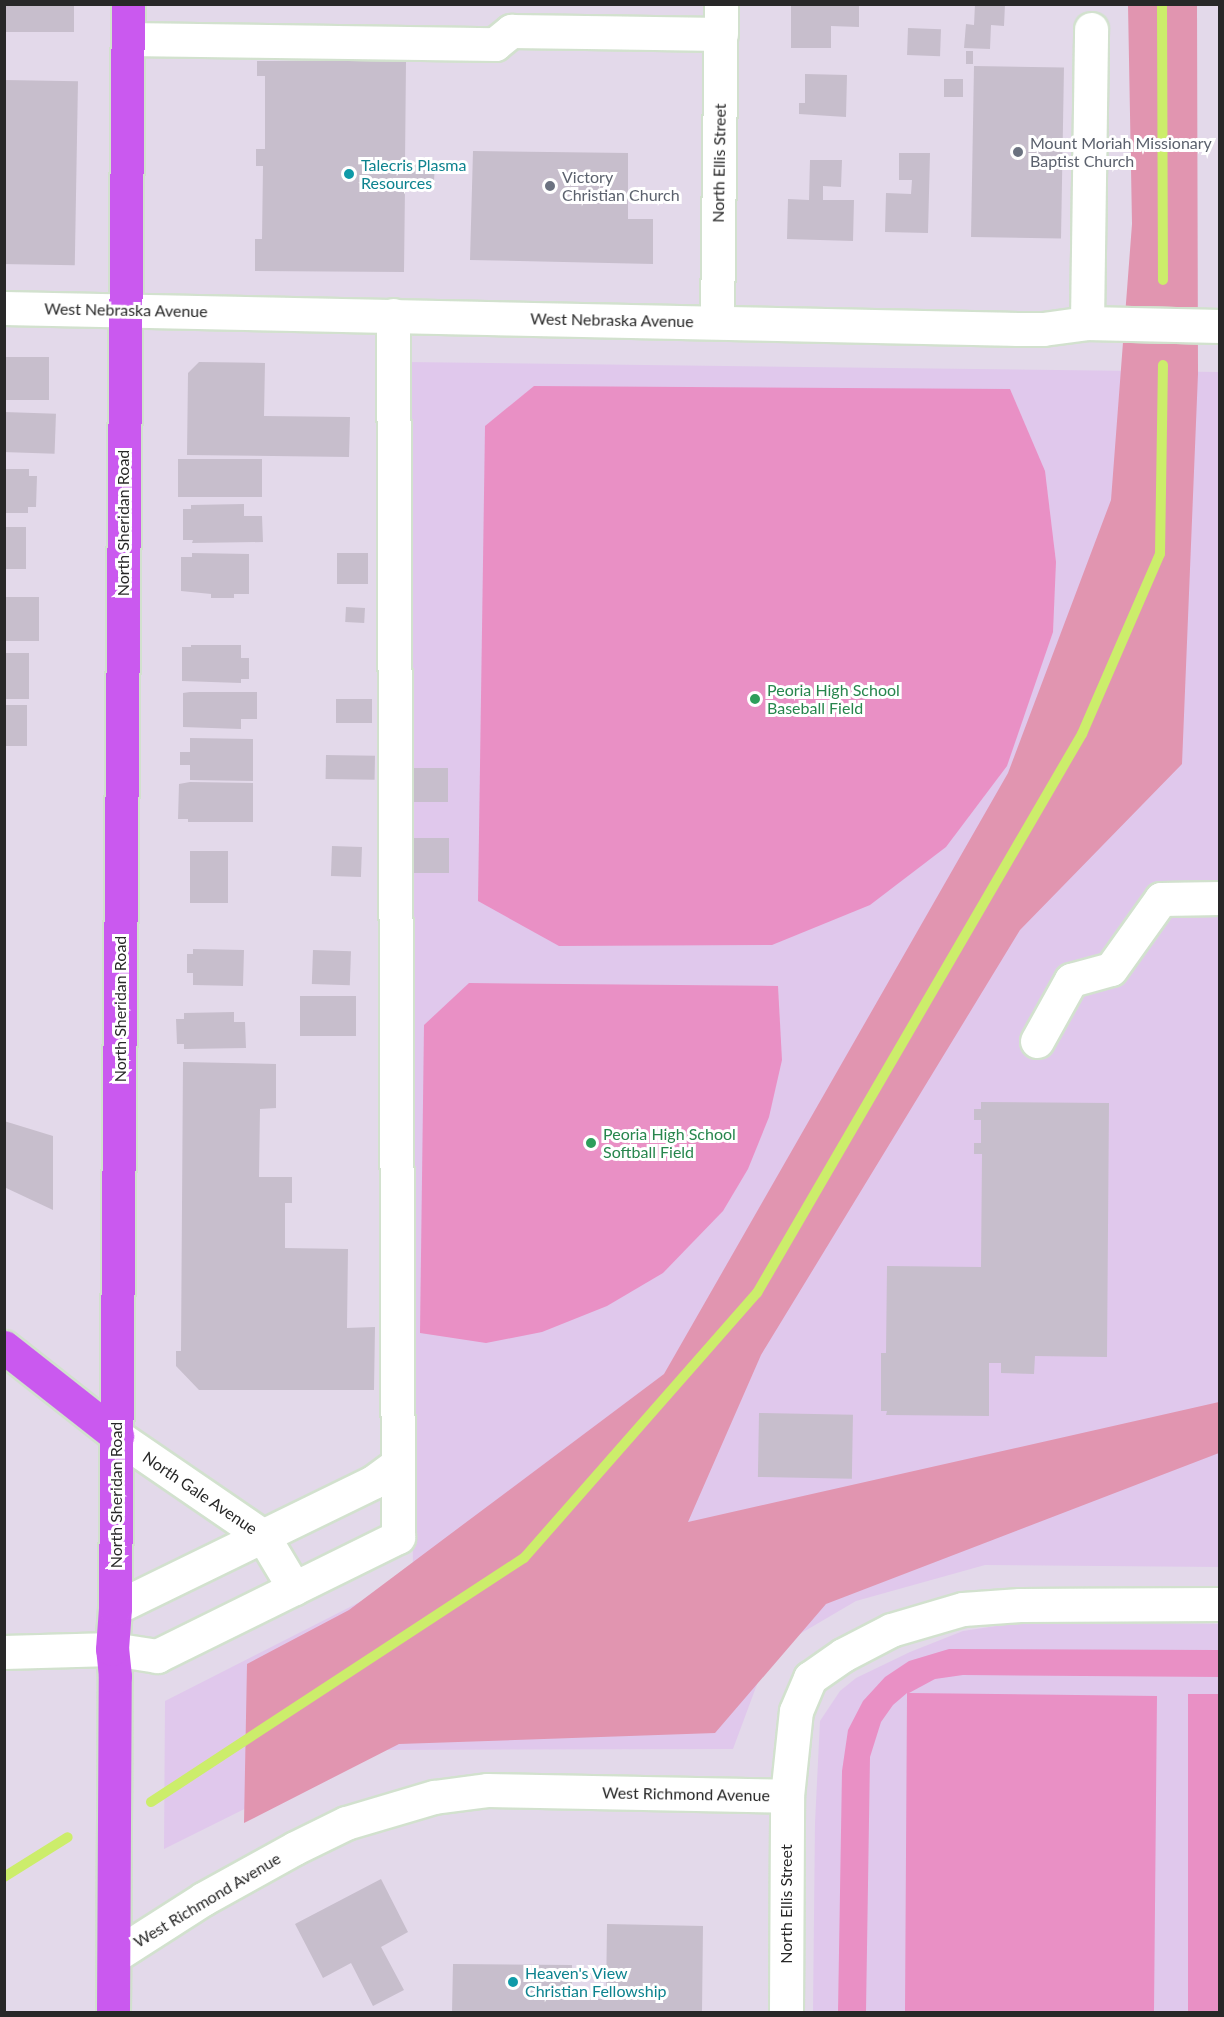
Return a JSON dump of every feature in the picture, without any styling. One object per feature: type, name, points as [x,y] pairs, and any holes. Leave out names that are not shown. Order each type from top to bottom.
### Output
[{"type":"main road","name":"North Sheridan Road","points":[[113,2013],[115,1676],[112,1649],[116,1608],[128,4]]},
{"type":"main road","name":"North Gale Avenue","points":[[4,1347],[117,1436]]},
{"type":"street","points":[[128,39],[495,44],[511,31],[721,19]]},
{"type":"street","name":"North Ellis Street","points":[[717,322],[721,19]]},
{"type":"street","points":[[1087,323],[1091,30]]},
{"type":"street","name":"West Nebraska Avenue","points":[[4,308],[1018,330],[1043,330],[1087,323],[1220,326]]},
{"type":"street","points":[[4,1652],[112,1649],[157,1656],[398,1537],[393,315]]},
{"type":"street","points":[[1037,1041],[1071,980],[1111,969],[1161,899],[1220,898]]},
{"type":"street","name":"North Gale Avenue","points":[[117,1436],[263,1536],[294,1588]]},
{"type":"street","points":[[116,1608],[373,1482],[396,1465]]},
{"type":"street","name":"West Richmond Avenue","points":[[114,1956],[203,1899],[345,1823],[434,1797],[487,1790],[787,1796],[796,1711],[810,1678],[843,1654],[891,1630],[929,1617],[990,1606],[1220,1604]]},
{"type":"street","name":"North Ellis Street","points":[[786,2013],[787,1796]]},
{"type":"shaded area","points":[[1128,5],[1197,5],[1198,374],[1182,764],[1020,930],[761,1355],[688,1522],[1219,1402],[1219,1453],[826,1604],[715,1733],[399,1744],[244,1823],[247,1664],[349,1610],[664,1374],[1008,773],[1111,500],[1132,224]]},
{"type":"shaded area","points":[[405,362],[1219,372],[1219,1567],[985,1565],[856,1601],[769,1652],[733,1749],[363,1750],[164,1849],[165,1701],[413,1575]]},
{"type":"shaded area","name":"Peoria High School Baseball Field","points":[[534,386],[1010,389],[1045,471],[1056,562],[1053,632],[1007,766],[946,847],[870,905],[772,945],[559,946],[478,901],[485,426]]},
{"type":"shaded area","name":"Peoria High School Softball Field","points":[[469,983],[778,986],[782,1060],[769,1117],[748,1169],[723,1211],[663,1273],[607,1306],[542,1332],[486,1343],[420,1333],[424,1025]]},
{"type":"shaded area","points":[[1029,1621],[1219,1624],[1219,2012],[813,2012],[815,1823],[820,1721],[840,1691],[856,1678],[910,1652],[963,1631]]},
{"type":"shaded area","points":[[949,1649],[1219,1650],[1219,1677],[963,1675],[935,1679],[909,1693],[1157,1696],[1154,2012],[905,2012],[907,1693],[893,1705],[881,1722],[870,1757],[866,2012],[838,2012],[842,1771],[848,1730],[863,1701],[885,1677],[909,1661]]},
{"type":"shaded area","points":[[1188,1694],[1219,1694],[1219,2012],[1188,2012]]},
{"type":"building","points":[[4,4],[74,4],[74,32],[4,32]]},
{"type":"building","points":[[791,4],[859,4],[859,27],[831,26],[831,48],[791,48]]},
{"type":"building","points":[[975,4],[1005,4],[1004,26],[991,25],[990,49],[964,48],[966,24],[974,25]]},
{"type":"building","points":[[908,28],[941,29],[940,56],[907,55]]},
{"type":"building","points":[[966,51],[973,51],[973,64],[966,64]]},
{"type":"building","name":"Talecris Plasma Resources","points":[[257,61],[406,61],[405,163],[435,163],[434,181],[428,181],[427,188],[405,187],[404,272],[255,271],[255,239],[262,239],[263,166],[256,166],[256,149],[265,149],[265,76],[257,76]]},
{"type":"building","name":"Mount Moriah Missionary Baptist Church","points":[[974,66],[1064,68],[1061,239],[971,237]]},
{"type":"building","points":[[805,74],[847,75],[846,117],[799,114],[799,103],[805,103]]},
{"type":"building","points":[[944,79],[963,79],[963,97],[944,97]]},
{"type":"building","points":[[4,80],[78,81],[75,265],[4,264]]},
{"type":"building","name":"Victory Christian Church","points":[[473,151],[628,153],[628,219],[653,219],[653,264],[470,260]]},
{"type":"building","points":[[899,153],[930,153],[928,233],[885,232],[886,193],[911,194],[912,180],[899,180]]},
{"type":"building","points":[[810,160],[842,160],[841,187],[823,186],[823,200],[854,200],[853,241],[787,239],[788,199],[809,200]]},
{"type":"building","points":[[4,357],[49,357],[49,400],[4,400]]},
{"type":"building","points":[[199,362],[265,363],[264,416],[350,417],[349,457],[187,455],[188,373]]},
{"type":"building","points":[[4,412],[56,414],[55,454],[4,452]]},
{"type":"building","points":[[178,459],[262,459],[262,497],[178,497]]},
{"type":"building","points":[[4,469],[29,469],[29,476],[37,476],[36,507],[28,507],[28,513],[4,513]]},
{"type":"building","points":[[244,504],[244,516],[262,516],[263,542],[192,543],[193,540],[183,540],[183,509],[191,509],[191,505]]},
{"type":"building","points":[[4,527],[26,527],[26,569],[4,569]]},
{"type":"building","points":[[192,553],[249,554],[249,594],[234,594],[234,598],[211,598],[211,594],[181,591],[181,557],[192,557]]},
{"type":"building","points":[[337,553],[368,553],[368,584],[337,584]]},
{"type":"building","points":[[5,597],[39,597],[39,641],[5,641]]},
{"type":"building","points":[[346,607],[365,608],[364,623],[345,622]]},
{"type":"building","points":[[191,645],[241,645],[241,658],[249,658],[249,679],[241,679],[241,683],[182,681],[182,647],[191,647]]},
{"type":"building","points":[[4,653],[29,653],[29,699],[4,699]]},
{"type":"building","points":[[257,692],[257,719],[241,719],[241,729],[183,727],[183,693]]},
{"type":"building","points":[[336,699],[372,699],[372,723],[336,723]]},
{"type":"building","points":[[5,705],[27,705],[27,746],[5,746]]},
{"type":"building","points":[[190,738],[253,739],[253,781],[190,780],[190,765],[180,765],[180,752],[190,752]]},
{"type":"building","points":[[326,755],[375,756],[375,780],[326,779]]},
{"type":"building","points":[[412,768],[448,768],[448,802],[412,802]]},
{"type":"building","points":[[190,782],[253,783],[253,822],[188,822],[188,819],[178,819],[179,784]]},
{"type":"building","points":[[402,838],[449,838],[449,873],[402,873]]},
{"type":"building","points":[[332,846],[362,847],[361,877],[331,876]]},
{"type":"building","points":[[190,851],[228,851],[228,903],[190,903]]},
{"type":"building","points":[[193,949],[244,950],[243,986],[193,985],[193,973],[187,973],[187,954],[193,954]]},
{"type":"building","points":[[313,950],[351,951],[350,985],[312,984]]},
{"type":"building","points":[[300,996],[356,996],[356,1036],[300,1036]]},
{"type":"building","points":[[234,1012],[234,1022],[245,1022],[246,1048],[184,1049],[184,1044],[177,1044],[176,1019],[184,1019],[184,1013]]},
{"type":"building","points":[[183,1062],[276,1064],[276,1108],[260,1109],[259,1177],[292,1177],[292,1203],[285,1203],[285,1248],[348,1249],[347,1328],[375,1327],[374,1390],[199,1390],[176,1366],[176,1351],[181,1351]]},
{"type":"building","points":[[981,1102],[1109,1103],[1107,1357],[1035,1356],[1034,1374],[1001,1373],[1001,1363],[989,1363],[989,1416],[886,1415],[887,1411],[881,1411],[881,1353],[886,1353],[887,1266],[981,1267],[982,1154],[974,1154],[974,1143],[981,1143],[981,1120],[974,1120],[974,1109],[981,1109]]},
{"type":"building","points":[[4,1121],[53,1136],[53,1210],[4,1187]]},
{"type":"building","points":[[759,1413],[853,1415],[852,1479],[758,1477]]},
{"type":"building","points":[[381,1879],[408,1932],[381,1947],[404,1990],[373,2006],[351,1963],[323,1978],[295,1924]]},
{"type":"building","name":"Heaven's View Christian Fellowship","points":[[607,1924],[703,1926],[702,2012],[452,2012],[453,1964],[572,1965],[572,1999],[606,1999]]},
{"type":"waterway","points":[[1162,4],[1163,280]]},
{"type":"waterway","points":[[151,1802],[524,1558],[757,1293],[1082,734],[1160,554],[1163,365]]},
{"type":"waterway","points":[[4,1877],[68,1837]]},
{"type":"place","name":"Mount Moriah Missionary Baptist Church","points":[[1018,152]]},
{"type":"place","name":"Talecris Plasma Resources","points":[[349,174]]},
{"type":"place","name":"Victory Christian Church","points":[[550,186]]},
{"type":"place","name":"Peoria High School Baseball Field","points":[[755,699]]},
{"type":"place","name":"Peoria High School Softball Field","points":[[591,1143]]},
{"type":"place","name":"Heaven's View Christian Fellowship","points":[[513,1982]]}]
